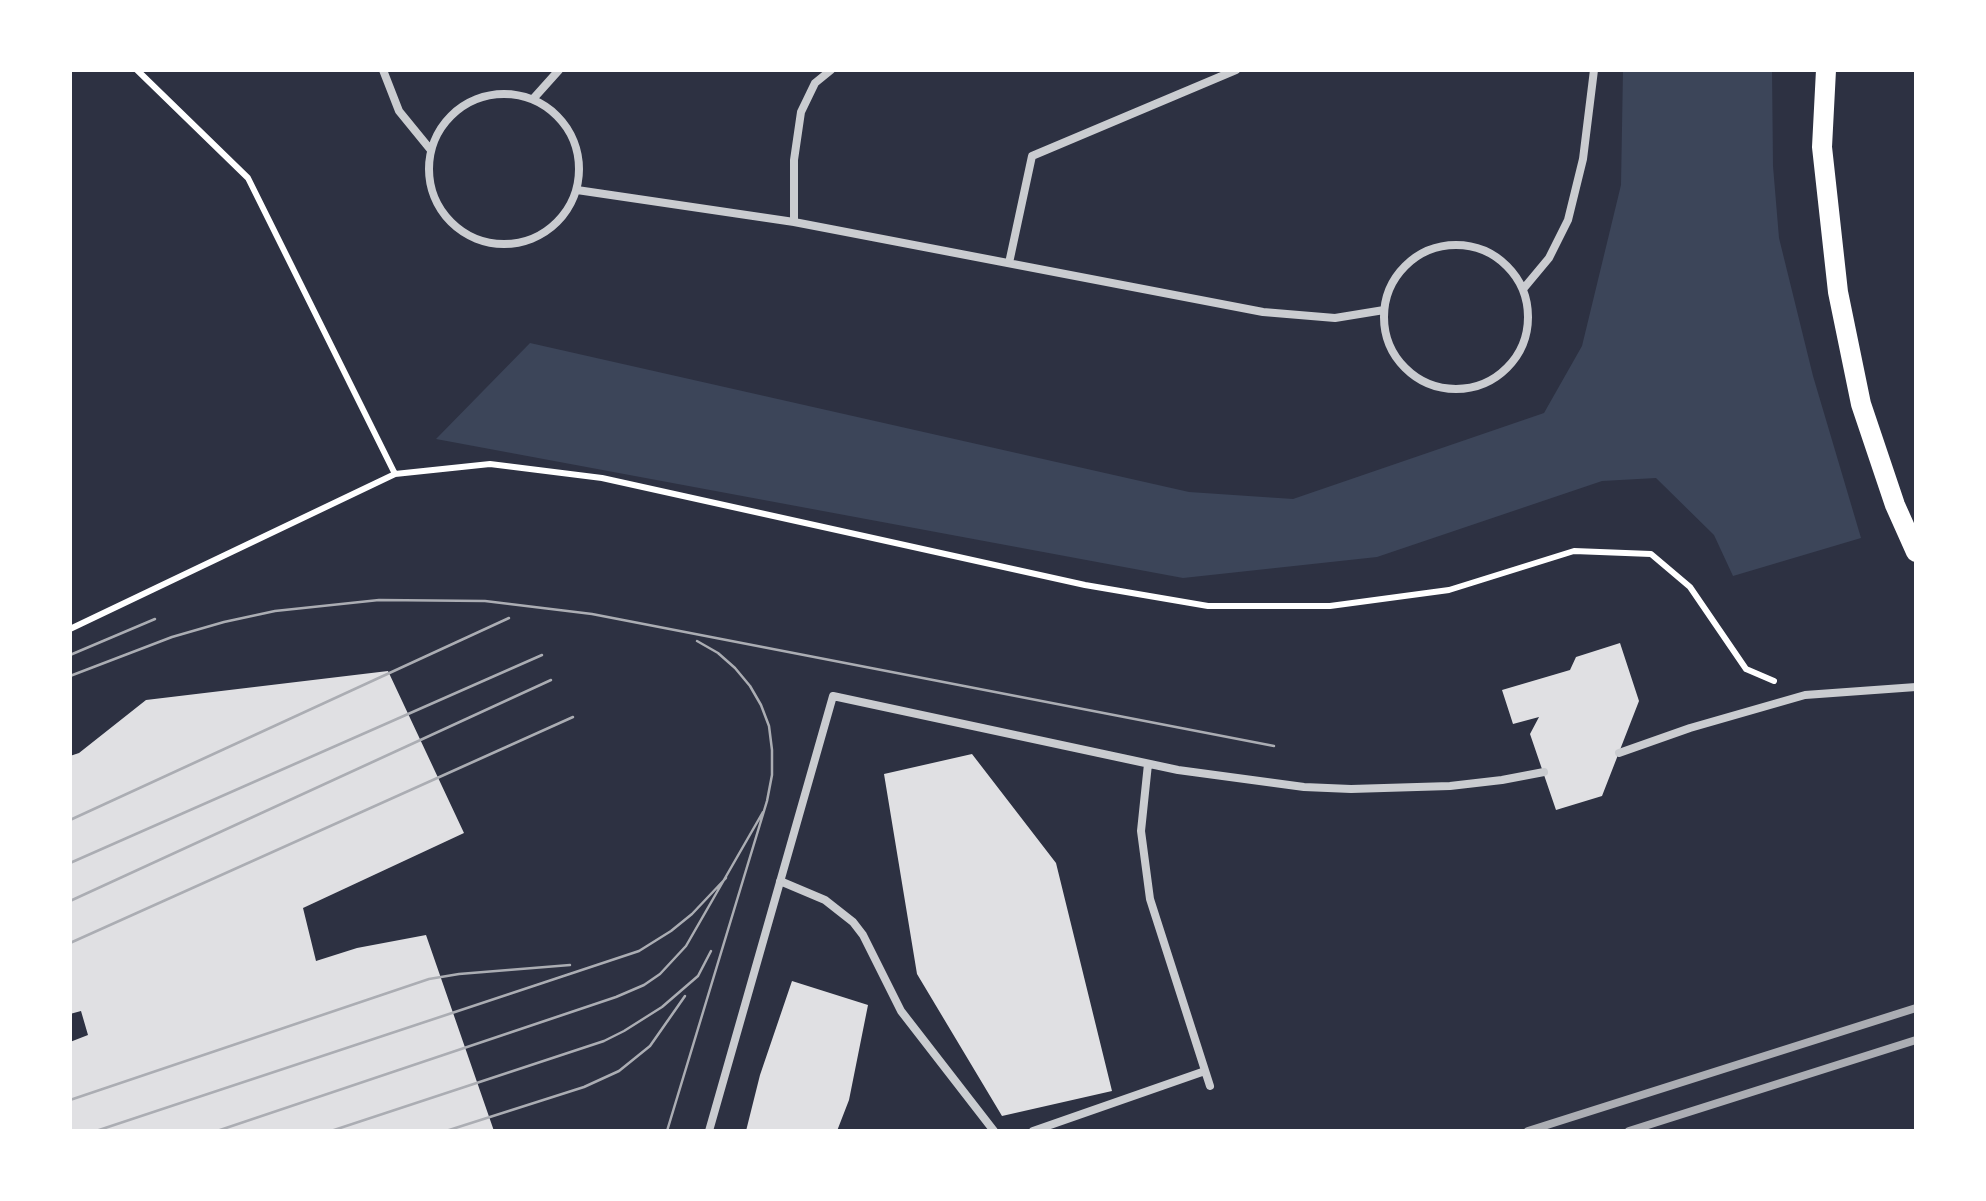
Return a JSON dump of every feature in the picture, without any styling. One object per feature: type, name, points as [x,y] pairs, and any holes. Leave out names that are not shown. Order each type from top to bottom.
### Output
[{"type":"main road","points":[[1826,70],[1822,147],[1838,292],[1861,404],[1895,506],[1916,552]]},
{"type":"lane","points":[[383,70],[399,112],[430,148]]},
{"type":"lane","points":[[532,99],[559,70]]},
{"type":"lane","points":[[794,222],[794,160],[801,112],[815,83],[831,70]]},
{"type":"lane","points":[[1009,263],[1032,156],[1236,70]]},
{"type":"lane","points":[[1524,288],[1548,258],[1568,220],[1583,159],[1594,70]]},
{"type":"lane","points":[[508,94],[532,99],[552,110],[567,127],[580,168],[577,190],[565,214],[546,232],[522,243],[496,244],[470,238],[449,222],[434,200],[427,175],[430,148],[459,107],[482,97],[508,94]]},
{"type":"lane","points":[[577,190],[794,222],[1264,312],[1335,318],[1384,310]]},
{"type":"lane","points":[[1445,244],[1470,245],[1492,253],[1511,268],[1524,288],[1530,310],[1528,332],[1507,369],[1468,389],[1445,389],[1424,382],[1406,369],[1385,332],[1384,310],[1390,286],[1403,266],[1422,252],[1445,244]]},
{"type":"lane","points":[[1619,753],[1805,695],[1916,687]]},
{"type":"lane","points":[[709,1131],[833,696],[1148,764],[1246,780],[1350,789],[1450,786],[1544,772]]},
{"type":"lane","points":[[1148,764],[1140,831],[1150,899],[1210,1086]]},
{"type":"lane","points":[[780,881],[825,900],[853,922],[900,1011],[994,1131]]},
{"type":"lane","points":[[1034,1131],[1205,1071]]},
{"type":"path","points":[[137,70],[248,178],[395,474]]},
{"type":"path","points":[[70,629],[395,474],[490,464],[602,478],[1086,586],[1208,606],[1330,606],[1449,590],[1574,551],[1651,554],[1690,587],[1746,668],[1805,695]]},
{"type":"shaded area","points":[[1623,70],[1772,70],[1779,238],[1813,376],[1861,538],[1733,576],[1714,535],[1656,478],[1602,481],[1377,557],[1183,578],[436,439],[530,343],[1189,492],[1293,499],[1544,413],[1582,346],[1621,185]]},
{"type":"building","points":[[1620,643],[1639,701],[1602,796],[1556,810],[1530,734],[1539,717],[1513,724],[1502,690],[1570,670],[1576,657]]},
{"type":"building","points":[[388,671],[464,833],[303,908],[316,961],[357,948],[426,935],[494,1131],[70,1131],[70,1042],[88,1035],[81,1011],[70,1014],[70,756],[146,700]]},
{"type":"building","points":[[972,754],[1056,863],[1112,1091],[1002,1116],[917,974],[884,774]]},
{"type":"building","points":[[792,981],[868,1005],[849,1100],[837,1131],[746,1131],[760,1075]]},
{"type":"tram line","points":[[70,676],[172,637],[275,611],[379,600],[485,601],[592,614],[1274,746]]},
{"type":"tram line","points":[[70,820],[509,618]]},
{"type":"tram line","points":[[70,655],[155,619]]},
{"type":"tram line","points":[[667,1131],[772,775],[769,726],[761,705],[735,668],[697,641]]},
{"type":"tram line","points":[[70,863],[542,655]]},
{"type":"tram line","points":[[70,901],[551,680]]},
{"type":"tram line","points":[[70,943],[573,717]]},
{"type":"tram line","points":[[217,1131],[644,985],[686,946],[763,812]]},
{"type":"tram line","points":[[96,1131],[639,951],[692,914],[726,878]]},
{"type":"tram line","points":[[331,1131],[604,1041],[662,1007],[698,976],[711,951]]},
{"type":"tram line","points":[[70,1100],[429,979],[570,965]]},
{"type":"tram line","points":[[446,1131],[584,1087],[619,1071],[650,1046],[685,996]]},
{"type":"railway","points":[[1528,1131],[1916,1008]]},
{"type":"railway","points":[[1629,1131],[1916,1040]]}]
